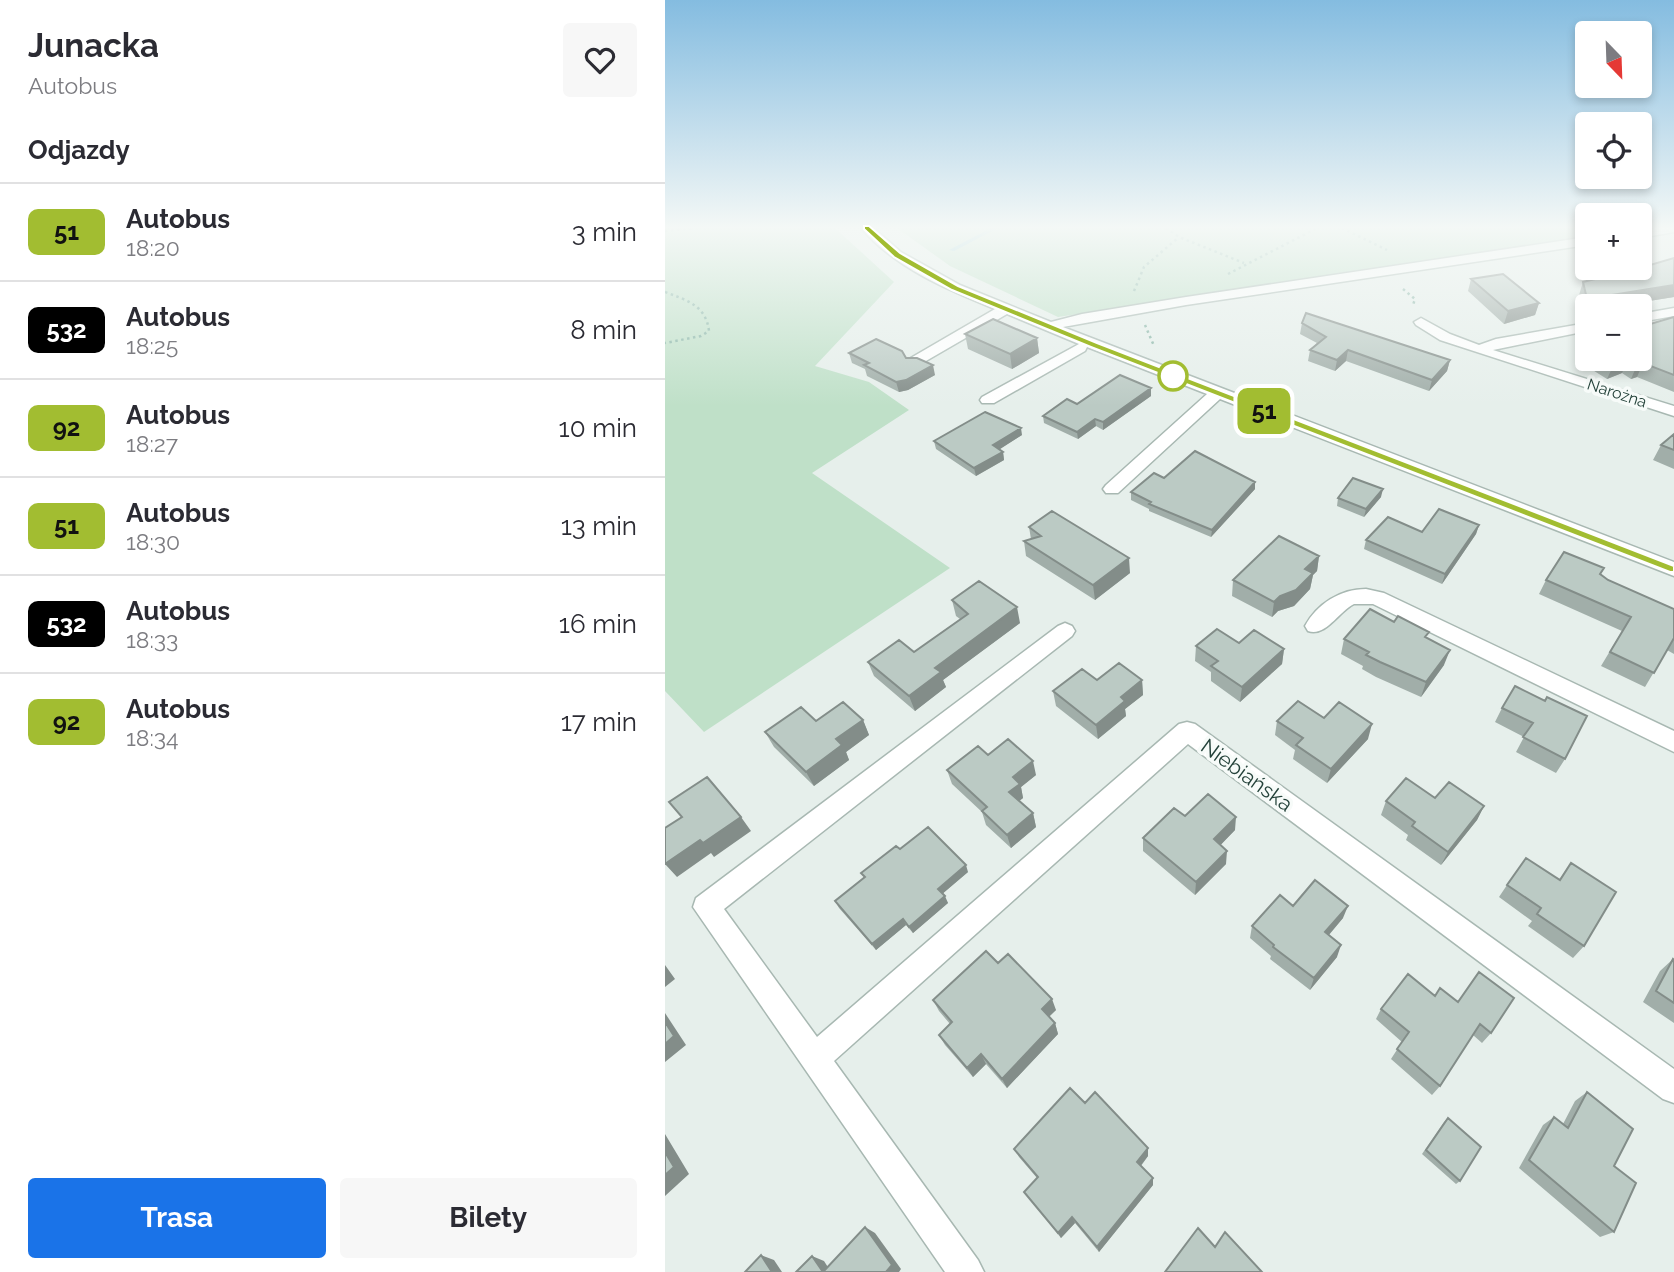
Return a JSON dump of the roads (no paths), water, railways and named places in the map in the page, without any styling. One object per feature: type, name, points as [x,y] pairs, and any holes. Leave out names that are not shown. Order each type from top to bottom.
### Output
[{"type":"street","points":[[957,287],[1049,327],[1674,569]]},
{"type":"street","points":[[1049,327],[1082,318],[1279,287]]},
{"type":"street","points":[[914,362],[1006,309]]},
{"type":"street","points":[[1652,316],[1674,312]]},
{"type":"street","name":"Narożna","points":[[1421,322],[1445,337],[1479,350],[1674,411]]},
{"type":"street","points":[[1479,350],[1496,343],[1575,329]]},
{"type":"street","points":[[988,400],[1080,348]]},
{"type":"street","points":[[1112,489],[1218,393]]},
{"type":"street","points":[[1315,626],[1342,599],[1363,595],[1377,598],[1674,742]]},
{"type":"street","points":[[966,1272],[706,907],[1065,631]]},
{"type":"street","name":"Niebiańska","points":[[814,1059],[1187,731],[1674,1088]]}]
